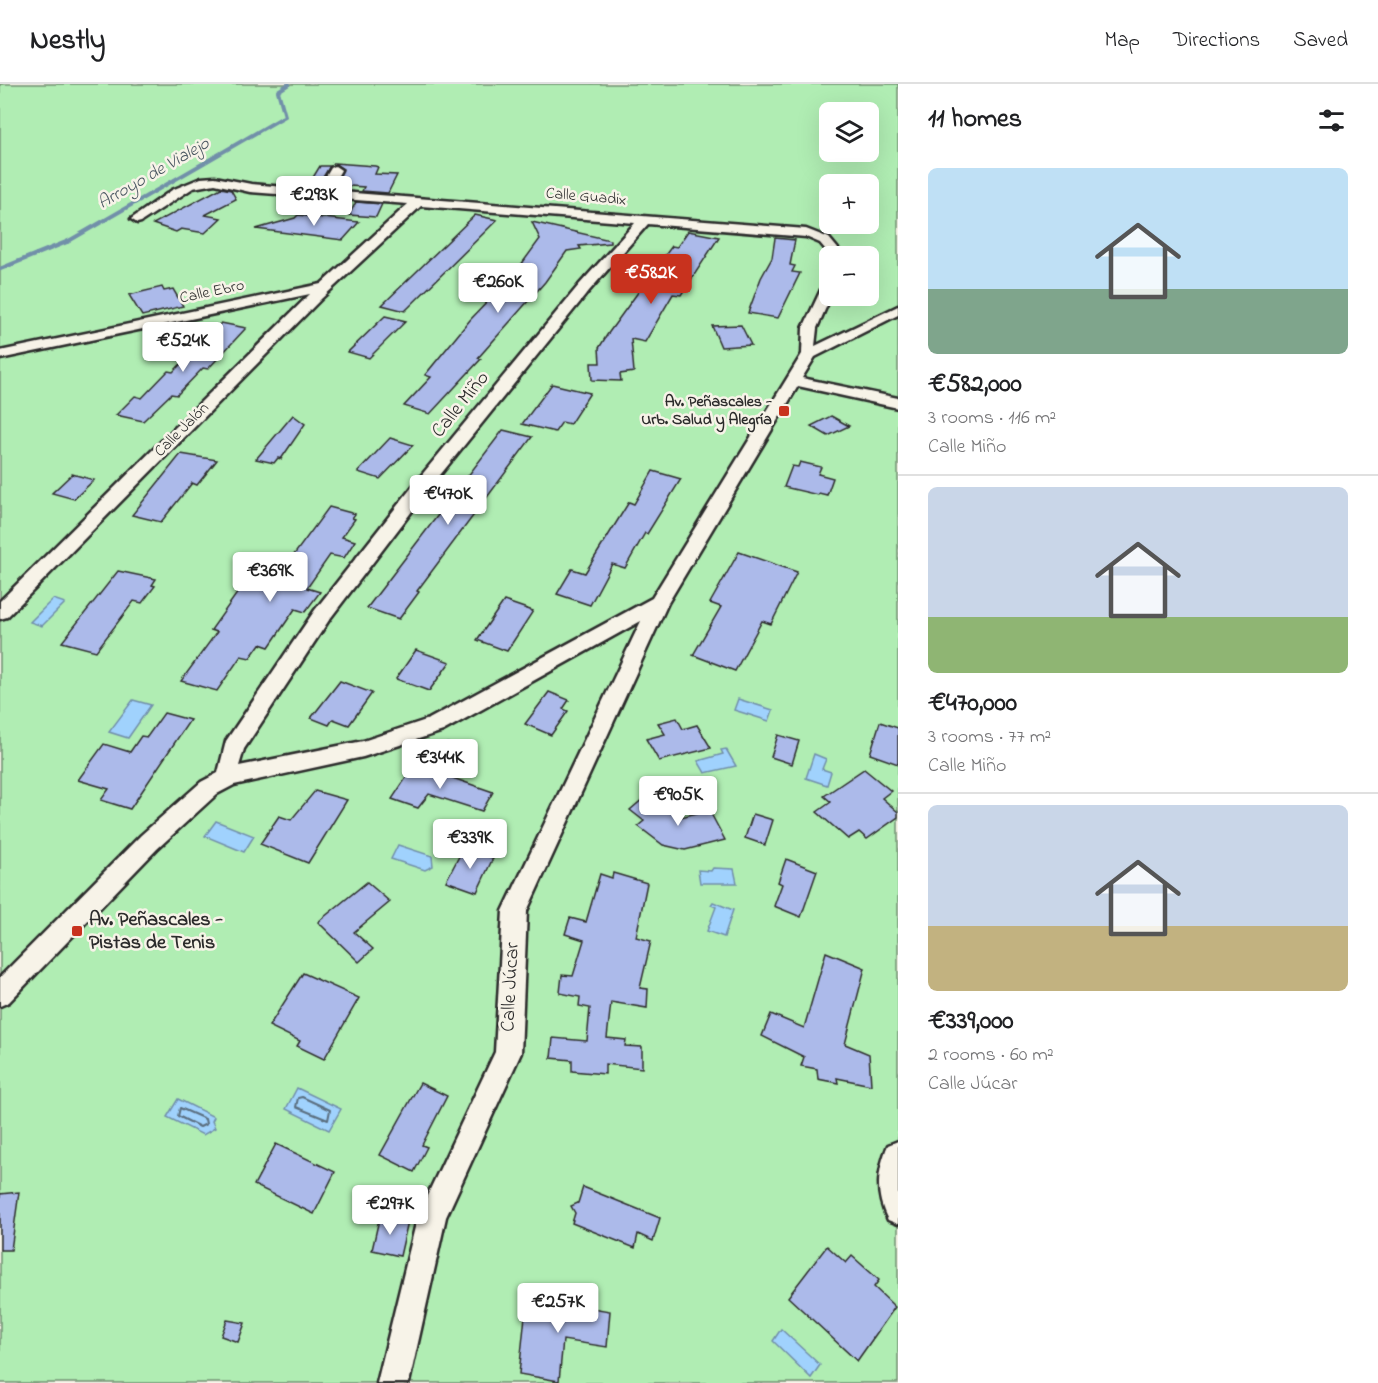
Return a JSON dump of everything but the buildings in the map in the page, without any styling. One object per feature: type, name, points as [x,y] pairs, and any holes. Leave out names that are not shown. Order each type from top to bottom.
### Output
[{"type":"street","points":[[322,193],[335,170]]},
{"type":"street","name":"Calle Guadix","points":[[137,219],[173,192],[216,179],[230,180],[250,188],[806,233],[821,236],[832,246]]},
{"type":"street","name":"Calle Jalón","points":[[0,612],[325,287],[419,201]]},
{"type":"street","name":"Calle Miño","points":[[230,777],[228,768],[234,747],[322,615],[434,471],[584,288],[645,220]]},
{"type":"street","name":"Calle Ebro","points":[[0,355],[325,287]]},
{"type":"street","points":[[820,306],[809,331],[806,346],[809,354],[898,310]]},
{"type":"street","name":"Calle Júcar","points":[[393,1383],[432,1215],[508,1053],[515,911],[659,603],[809,354]]},
{"type":"street","points":[[792,380],[898,403]]},
{"type":"street","points":[[0,994],[149,842],[209,788],[230,777],[363,749],[436,725],[659,603]]},
{"type":"street","points":[[898,1155],[893,1179],[895,1206],[898,1210]]},
{"type":"green space","points":[[0,84],[898,84],[898,1383],[0,1383]]},
{"type":"water","points":[[53,599],[65,603],[42,626],[30,622]]},
{"type":"water","points":[[738,699],[773,710],[769,721],[734,710]]},
{"type":"water","points":[[133,700],[151,705],[128,738],[109,732]]},
{"type":"water","points":[[447,743],[471,750],[474,757],[464,761],[442,753],[440,748]]},
{"type":"water","points":[[726,749],[736,766],[705,773],[698,761],[723,754],[721,750]]},
{"type":"water","points":[[814,754],[826,759],[822,769],[831,772],[827,785],[806,778]]},
{"type":"water","points":[[216,821],[254,836],[244,852],[205,836]]},
{"type":"water","points":[[398,845],[432,856],[433,866],[425,870],[391,859]]},
{"type":"water","points":[[713,868],[734,869],[737,883],[700,883],[698,870],[711,871]]},
{"type":"water","points":[[713,902],[733,910],[724,937],[707,931],[716,907],[711,905]]},
{"type":"water","points":[[297,1088],[341,1109],[329,1130],[286,1109]]},
{"type":"water","points":[[178,1099],[214,1117],[212,1121],[215,1128],[203,1135],[167,1117]]},
{"type":"water","points":[[781,1329],[820,1365],[811,1378],[773,1341]]},
{"type":"waterway","name":"Arroyo de Vialejo","points":[[68,241],[285,116],[278,91],[289,84]]},
{"type":"waterway","name":"Arroyo de Vialejo","points":[[0,269],[68,241]]},
{"type":"place","name":"Av. Peñascales - Urb. Salud y Alegría","points":[[784,411]]},
{"type":"place","name":"Av. Peñascales - Pistas de Tenis","points":[[77,931]]}]
